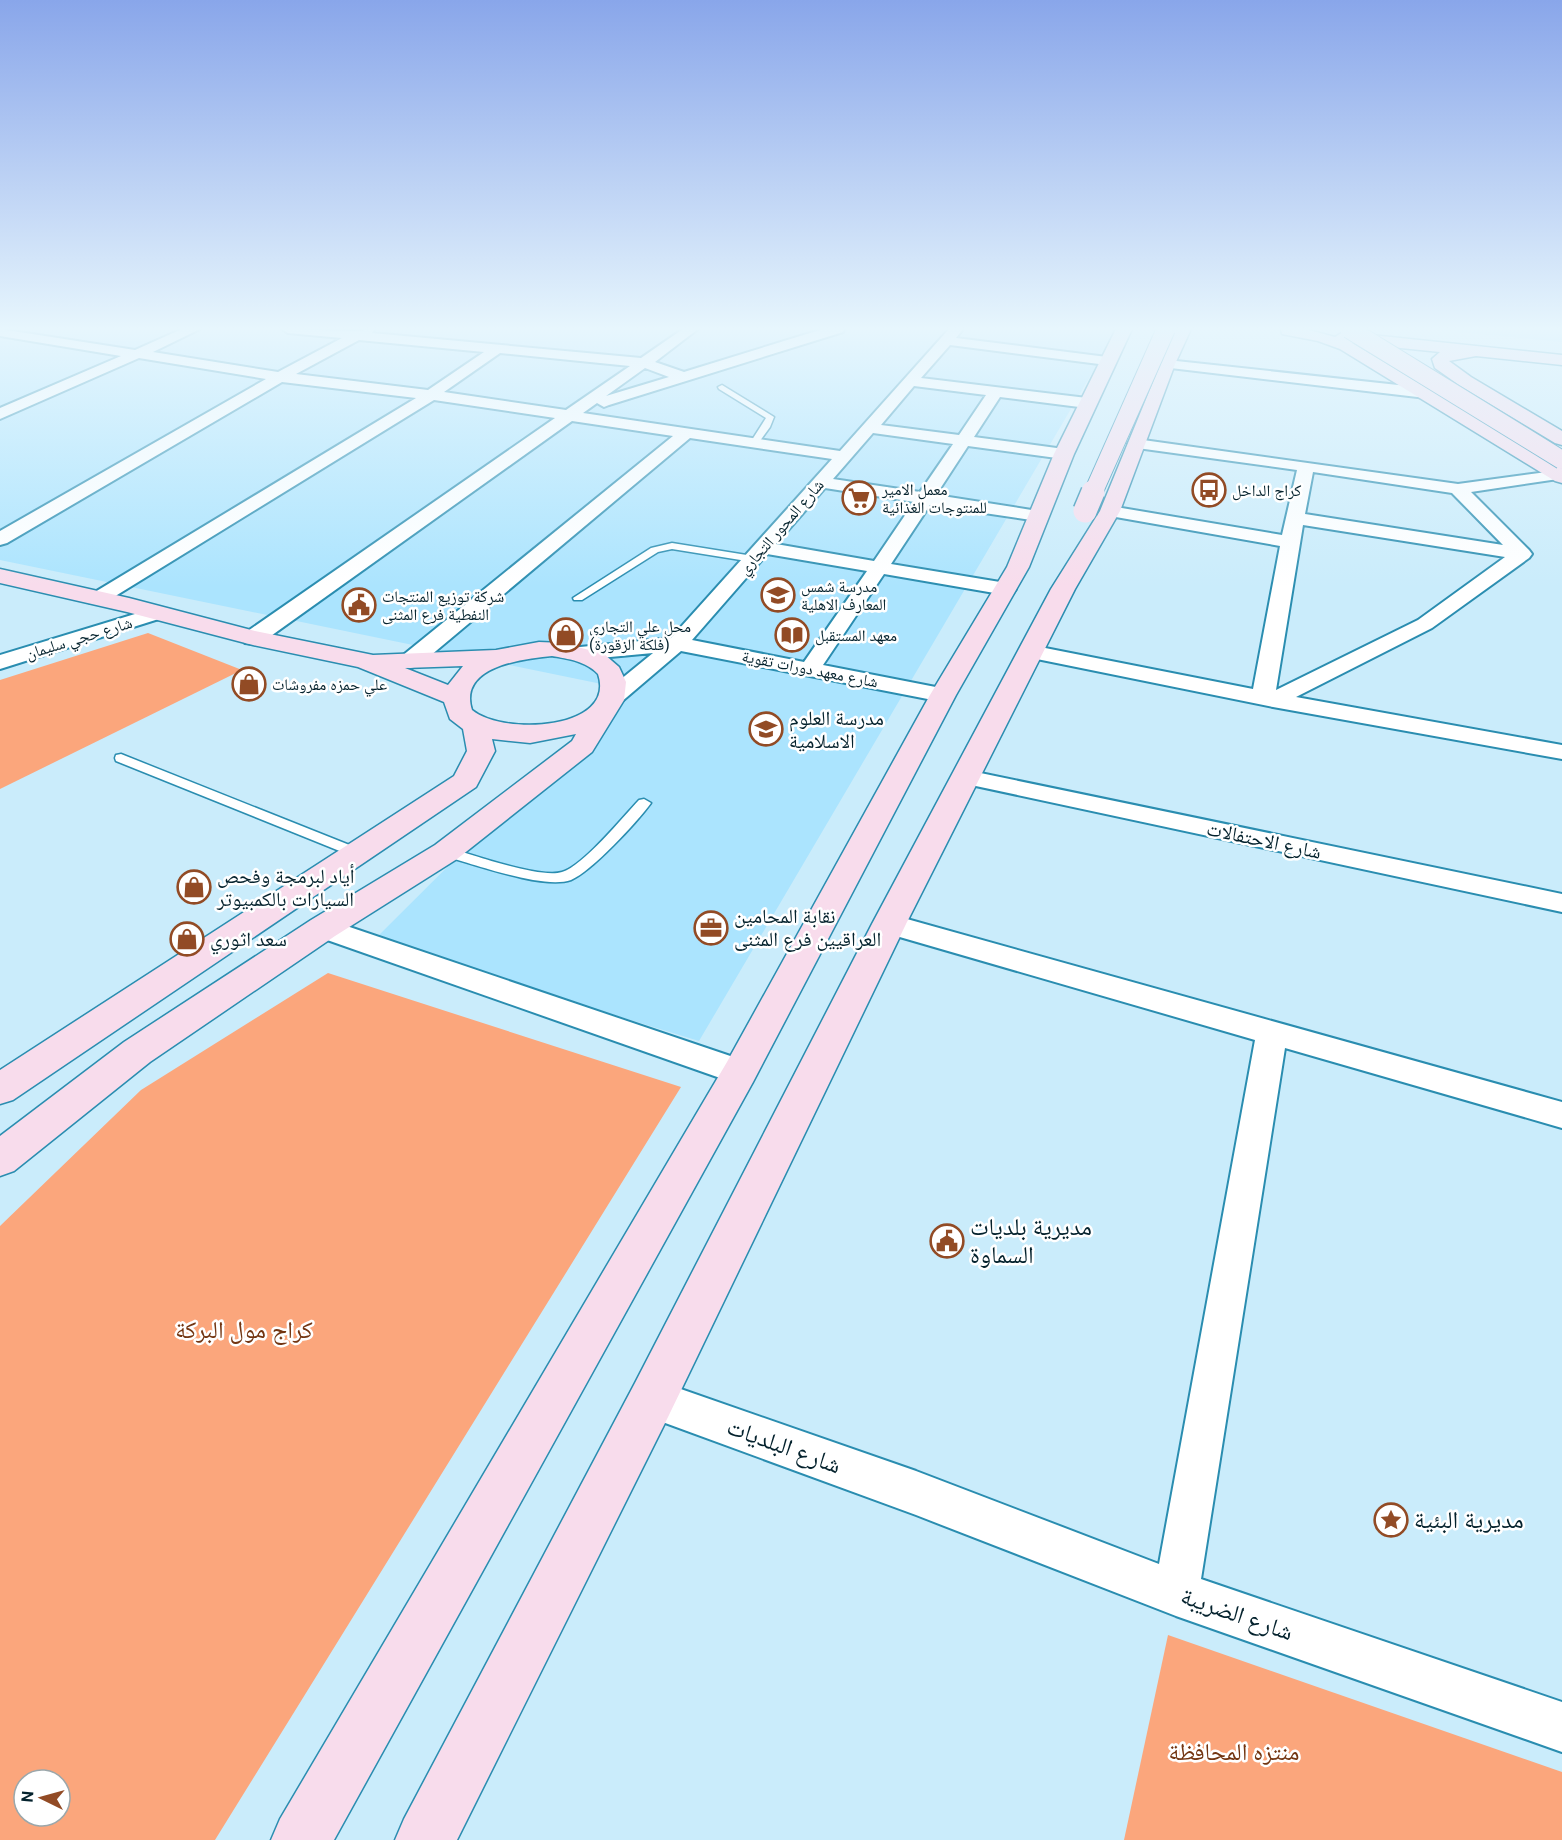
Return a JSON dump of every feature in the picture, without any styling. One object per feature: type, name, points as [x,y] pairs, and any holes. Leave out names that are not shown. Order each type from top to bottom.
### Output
[{"type":"main road","points":[[1012,578],[1082,415]]},
{"type":"main road","points":[[301,1840],[740,1071],[943,694],[1036,540],[1052,524],[1075,509],[1130,415]]},
{"type":"main road","points":[[425,1840],[652,1400],[889,924],[1063,589],[1110,511],[1146,415]]},
{"type":"main road","points":[[1464,415],[1561,470]]},
{"type":"main road","points":[[1478,415],[1561,470]]},
{"type":"main road","points":[[1504,415],[1562,449]]},
{"type":"main road","points":[[1521,415],[1562,439]]},
{"type":"main road","points":[[1063,589],[1075,536],[1075,509]]},
{"type":"main road","points":[[0,576],[97,599],[129,604],[158,614],[253,638],[365,661],[456,698]]},
{"type":"main road","points":[[0,1159],[137,1052],[323,928],[446,852],[582,746],[608,704],[615,682],[609,670],[596,660],[578,653],[552,649],[524,651],[497,658],[365,661]]},
{"type":"main road","points":[[497,658],[476,669],[461,682],[456,698],[460,713],[476,726],[499,733],[552,732],[578,725],[608,704]]},
{"type":"main road","points":[[0,1089],[466,781],[482,752],[476,726]]},
{"type":"street","points":[[0,538],[214,415]]},
{"type":"street","points":[[97,599],[398,415]]},
{"type":"street","points":[[253,638],[572,415]]},
{"type":"street","points":[[590,415],[685,434],[842,456]]},
{"type":"street","name":"شارع المحور التجاري","points":[[608,704],[677,644],[842,456],[882,415]]},
{"type":"street","points":[[810,669],[882,567],[922,499],[980,415]]},
{"type":"street","points":[[871,428],[1064,454]]},
{"type":"street","points":[[410,661],[685,434]]},
{"type":"street","points":[[1136,444],[1458,489],[1561,470]]},
{"type":"street","points":[[1268,698],[1290,542],[1306,466]]},
{"type":"street","points":[[819,482],[1038,516]]},
{"type":"street","points":[[1458,489],[1522,554]]},
{"type":"street","points":[[1110,511],[1290,542]]},
{"type":"street","points":[[1296,519],[1522,554]]},
{"type":"street","points":[[758,553],[1012,578]]},
{"type":"street","points":[[1268,698],[1425,624],[1522,554]]},
{"type":"street","name":"شارع حجي سليمان","points":[[0,645],[129,604]]},
{"type":"street","name":"شارع حجي سليمان","points":[[0,662],[158,614]]},
{"type":"street","name":"شارع معهد دورات تقوية","points":[[578,653],[677,644],[943,694]]},
{"type":"street","points":[[1030,651],[1562,752]]},
{"type":"street","name":"شارع الاحتفالات","points":[[966,777],[1562,903]]},
{"type":"street","points":[[889,924],[1562,1115]]},
{"type":"street","points":[[323,928],[740,1071]]},
{"type":"street","points":[[1176,1593],[1272,1034]]},
{"type":"street","name":"شارع البلديات","points":[[652,1400],[916,1493]]},
{"type":"street","name":"شارع الضريبة","points":[[916,1493],[1176,1593],[1562,1727]]},
{"type":"lane","points":[[754,443],[766,427],[770,417],[767,415]]},
{"type":"lane","points":[[578,598],[655,550],[672,546],[758,553]]},
{"type":"lane","points":[[121,758],[357,854]]},
{"type":"lane","points":[[446,852],[533,876],[567,876],[589,859],[644,803]]},
{"type":"shaded area","points":[[0,415],[1067,415],[699,1041],[373,941],[626,689],[0,560]]},
{"type":"green space","points":[[148,633],[242,670],[0,789],[0,680]]},
{"type":"green space","name":"كراج مول البركة","points":[[328,973],[681,1087],[215,1840],[0,1840],[0,1226],[141,1090]]},
{"type":"green space","name":"منتزه المحافظة","points":[[1168,1635],[1562,1772],[1562,1840],[1124,1840]]},
{"type":"place","name":"كراج الداخل","points":[[1209,490]]},
{"type":"place","name":"معمل الامير للمنتوجات الغذائية","points":[[859,498]]},
{"type":"place","name":"مدرسة شمس المعارف الاهلية","points":[[778,595]]},
{"type":"place","name":"شركة توزيع المنتجات النفطية فرع المثنى","points":[[359,605]]},
{"type":"place","name":"محل علي التجاري (فلكة الزقورة)","points":[[566,635]]},
{"type":"place","name":"معهد المستقبل","points":[[792,635]]},
{"type":"place","name":"علي حمزه مفروشات","points":[[249,684]]},
{"type":"place","name":"مدرسة العلوم الاسلامية","points":[[766,729]]},
{"type":"place","name":"أياد لبرمجة وفحص السيارات بالكمبيوتر","points":[[194,887]]},
{"type":"place","name":"نقابة المحامين العراقيين فرع المثنى","points":[[711,928]]},
{"type":"place","name":"سعد اثوري","points":[[187,939]]},
{"type":"place","name":"مديرية بلديات السماوة","points":[[947,1241]]},
{"type":"place","name":"مديرية البئية","points":[[1391,1520]]}]
